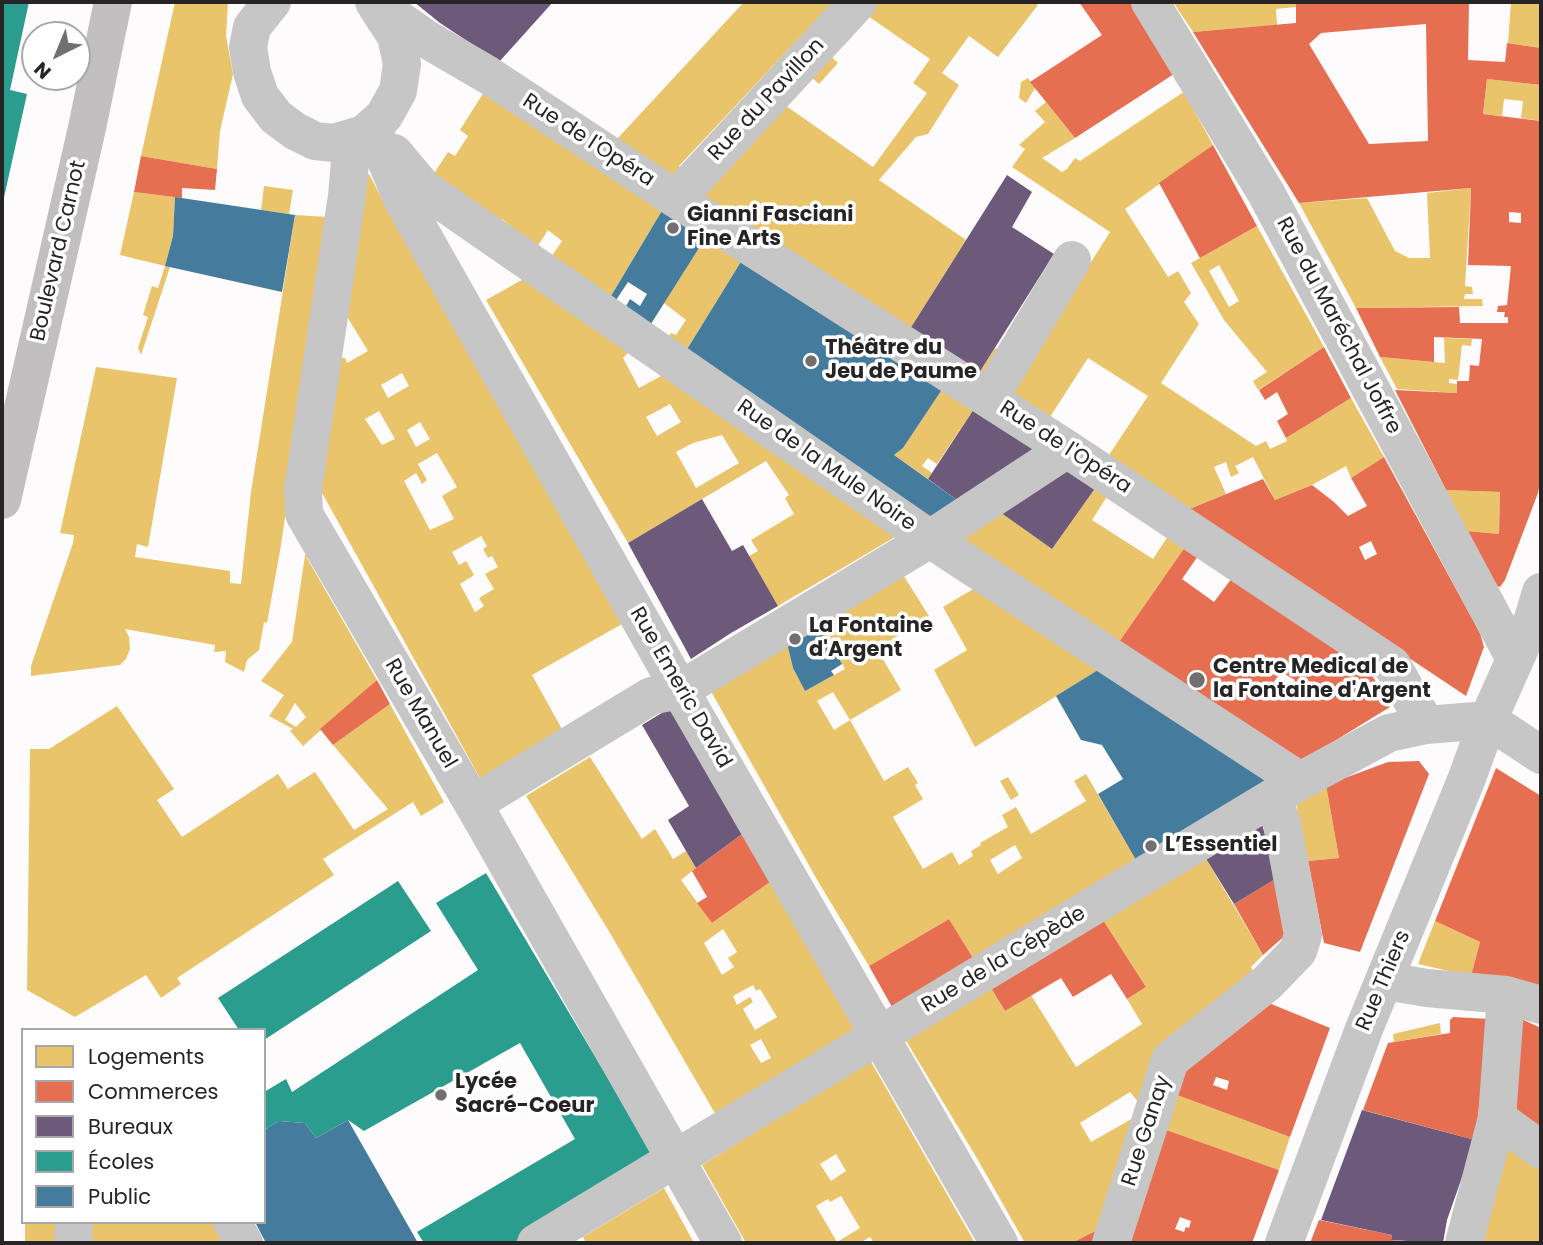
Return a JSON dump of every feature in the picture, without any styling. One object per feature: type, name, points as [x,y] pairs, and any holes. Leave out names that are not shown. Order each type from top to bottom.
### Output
[{"type":"main road","name":"Boulevard Carnot","points":[[2,500],[113,2]]},
{"type":"street","name":"Rue de l'Opéra","points":[[374,2],[428,40],[488,75],[676,199],[1067,449],[1392,665],[1426,725]]},
{"type":"street","points":[[260,10],[248,47],[260,96],[276,117],[295,131],[315,141],[334,143],[362,133],[384,116],[398,91],[401,64],[396,36],[374,2]]},
{"type":"street","name":"Rue du Pavillon","points":[[676,199],[858,2]]},
{"type":"street","name":"Rue du Maréchal Joffre","points":[[1150,2],[1266,193],[1514,657]]},
{"type":"street","name":"Rue de la Mule Noire","points":[[362,133],[424,189],[930,539],[1286,790]]},
{"type":"street","name":"Rue Emeric David","points":[[362,133],[999,1243]]},
{"type":"street","name":"Rue Manuel","points":[[362,133],[347,195],[303,489],[304,514],[723,1243]]},
{"type":"street","points":[[989,399],[1072,260]]},
{"type":"street","points":[[473,804],[652,696],[680,690],[930,539],[1067,449]]},
{"type":"street","name":"Rue Thiers","points":[[1284,1243],[1364,1029],[1467,778],[1488,720],[1533,619],[1541,592]]},
{"type":"street","points":[[1488,720],[1541,755]]},
{"type":"street","name":"Rue de la Cépède","points":[[536,1243],[1286,790],[1390,733],[1426,725],[1488,720]]},
{"type":"street","name":"Rue Ganay","points":[[1111,1243],[1170,1060],[1265,985],[1298,951],[1303,936],[1282,823],[1286,790]]},
{"type":"street","points":[[1385,981],[1524,1000],[1464,1243]]},
{"type":"street","points":[[1497,1118],[1541,1150]]},
{"type":"street","points":[[74,1224],[74,1243]]},
{"type":"street","points":[[233,1224],[243,1243]]},
{"type":"building: Logements","points":[[175,2],[228,2],[226,36],[233,74],[220,131],[217,169],[141,156]]},
{"type":"building: Logements","points":[[744,2],[833,2],[679,166],[682,169],[673,175],[617,139]]},
{"type":"building: Logements","points":[[877,2],[1034,2],[1038,5],[998,57],[969,36],[942,73],[959,85],[928,134],[916,137],[879,180],[966,240],[910,329],[699,194],[782,103],[873,167],[927,93],[913,83],[930,59],[865,14]]},
{"type":"building: Logements","points":[[1173,2],[1296,2],[1296,7],[1276,9],[1277,25],[1193,32]]},
{"type":"building: Logements","points":[[1511,2],[1541,2],[1541,48],[1508,43]]},
{"type":"building: Logements","points":[[828,54],[838,63],[819,84],[809,75]]},
{"type":"building: Logements","points":[[1028,78],[1035,88],[1026,103],[1019,98],[1021,82]]},
{"type":"building: Logements","points":[[1487,79],[1541,85],[1541,121],[1521,118],[1523,101],[1504,99],[1502,116],[1483,114]]},
{"type":"building: Logements","points":[[484,92],[663,209],[611,296],[551,257],[562,241],[548,230],[537,247],[502,219],[500,221],[433,175],[448,152],[455,156],[468,136],[460,130]]},
{"type":"building: Logements","points":[[1182,93],[1213,145],[1125,209],[1168,277],[1178,271],[1191,293],[1184,302],[1199,324],[1161,383],[1256,446],[1266,441],[1270,449],[1287,441],[1286,438],[1351,398],[1384,457],[1351,478],[1346,466],[1312,485],[1275,500],[1253,457],[1235,466],[1239,473],[1231,477],[1226,462],[1214,467],[1226,494],[1187,510],[1107,458],[1148,396],[1088,358],[1048,420],[979,373],[995,348],[1025,367],[1110,232],[1012,167],[1025,149],[1019,145],[1045,122],[1035,111],[1046,102],[1075,138],[1042,158],[1062,172],[1075,158],[1080,161]]},
{"type":"building: Logements","points":[[369,174],[622,624],[532,675],[563,731],[480,778],[316,482],[338,357],[345,358],[347,363],[368,351],[343,310],[361,175]],"holes":[[[402,373],[409,386],[388,398],[381,385]],[[379,411],[395,439],[382,445],[365,419]],[[420,422],[430,439],[416,447],[407,430]],[[437,453],[457,487],[442,496],[454,519],[430,530],[404,481],[416,473],[422,484],[427,480],[418,464]],[[481,536],[487,546],[483,549],[488,558],[492,556],[498,567],[485,574],[494,589],[479,598],[484,606],[475,612],[460,584],[474,575],[466,561],[459,565],[452,552]]]},
{"type":"building: Logements","points":[[264,186],[293,190],[289,214],[261,210]]},
{"type":"building: Logements","points":[[1471,188],[1465,286],[1472,287],[1473,294],[1465,294],[1464,299],[1482,299],[1483,306],[1356,308],[1299,203],[1367,198],[1395,251],[1409,258],[1430,258],[1427,193]]},
{"type":"building: Logements","points":[[134,192],[175,197],[173,236],[165,266],[120,255]]},
{"type":"building: Logements","points":[[295,215],[328,217],[281,545],[267,623],[264,622],[259,650],[247,660],[244,672],[225,662],[226,651],[214,652],[215,645],[125,629],[130,649],[120,665],[31,676],[31,666],[73,543],[74,535],[60,533],[96,367],[177,378],[148,547],[137,544],[135,557],[230,571],[230,583],[241,584],[251,492]]},
{"type":"building: Logements","points":[[1257,226],[1324,347],[1258,390],[1253,381],[1267,372],[1224,320],[1191,263]],"holes":[[[1219,265],[1239,301],[1229,307],[1209,271]]]},
{"type":"building: Logements","points":[[706,237],[742,260],[686,351],[668,338],[671,333],[676,335],[686,320],[664,303]]},
{"type":"building: Logements","points":[[165,266],[170,267],[141,355],[138,348],[148,317],[143,315],[152,286],[158,288]]},
{"type":"building: Logements","points":[[527,277],[630,351],[623,358],[639,388],[663,375],[895,537],[778,606],[749,556],[758,551],[751,540],[794,514],[785,498],[789,495],[766,461],[628,543],[486,300]],"holes":[[[670,404],[681,422],[657,436],[646,417]],[[722,435],[739,463],[696,488],[676,452],[693,443]]]},
{"type":"building: Logements","points":[[1444,338],[1472,339],[1471,346],[1462,345],[1458,380],[1449,379],[1449,383],[1457,384],[1457,393],[1397,389],[1380,357],[1445,363]]},
{"type":"building: Logements","points":[[943,388],[974,409],[937,464],[928,458],[922,466],[932,473],[928,479],[894,455],[903,448]]},
{"type":"building: Logements","points":[[1096,487],[1108,495],[1092,520],[1153,559],[1168,536],[1185,547],[1119,642],[960,541],[997,510],[1052,549]]},
{"type":"building: Logements","points":[[1446,490],[1500,492],[1499,534],[1467,531]]},
{"type":"building: Logements","points":[[306,549],[309,551],[307,558],[377,680],[303,746],[290,731],[293,729],[269,716],[284,695],[261,681],[292,642]],"holes":[[[295,703],[306,717],[296,727],[285,720]]]},
{"type":"building: Logements","points":[[900,570],[929,616],[877,649],[901,690],[850,720],[884,781],[908,767],[918,783],[915,785],[923,799],[893,817],[923,869],[952,852],[959,865],[973,856],[971,851],[981,845],[980,843],[1008,827],[1002,815],[1016,807],[1031,834],[1086,801],[1074,781],[1086,774],[1136,860],[973,958],[949,919],[869,966],[708,686],[786,639],[793,668],[805,691],[845,669],[818,620]],"holes":[[[833,692],[850,720],[834,730],[817,701]],[[1015,845],[1022,858],[998,874],[990,860]]]},
{"type":"building: Logements","points":[[975,588],[1098,670],[975,747],[934,670],[967,650],[943,607]]},
{"type":"building: Logements","points":[[390,704],[444,802],[421,816],[413,802],[323,859],[334,875],[177,978],[181,984],[161,998],[146,975],[75,1017],[27,990],[30,749],[49,749],[117,706],[174,789],[157,800],[182,837],[278,774],[288,789],[315,772],[354,830],[388,809],[333,745]]},
{"type":"building: Logements","points":[[590,757],[642,839],[655,829],[673,859],[686,851],[696,868],[681,880],[712,923],[770,882],[856,1032],[716,1115],[526,796]],"holes":[[[723,929],[737,952],[728,958],[734,967],[722,975],[704,943]],[[753,985],[756,991],[760,989],[777,1017],[755,1030],[743,1009],[753,1002],[750,997],[737,1005],[733,996]],[[761,1039],[771,1058],[761,1063],[750,1045]]]},
{"type":"building: Logements","points":[[1008,777],[1019,795],[1011,800],[1000,781]]},
{"type":"building: Logements","points":[[1326,785],[1339,858],[1308,861],[1296,803]]},
{"type":"building: Logements","points":[[1205,857],[1263,955],[1251,967],[1258,979],[1204,1017],[1105,1226],[1072,1243],[1025,1243],[905,1039],[991,988],[1005,1011],[1031,995],[1076,1067],[1142,1024],[1127,999],[1146,987],[1103,920]],"holes":[[[1130,1092],[1139,1103],[1135,1117],[1091,1142],[1080,1123]]]},
{"type":"building: Logements","points":[[1435,921],[1480,942],[1471,976],[1418,964]]},
{"type":"building: Logements","points":[[1440,1023],[1441,1034],[1394,1042],[1393,1034]]},
{"type":"building: Logements","points":[[870,1060],[975,1243],[874,1243],[870,1237],[860,1243],[746,1243],[702,1165]],"holes":[[[836,1154],[846,1171],[831,1181],[820,1164]],[[841,1196],[860,1228],[837,1242],[816,1206]]]},
{"type":"building: Logements","points":[[1169,1092],[1290,1137],[1279,1170],[1158,1127]]},
{"type":"building: Logements","points":[[1500,1133],[1541,1160],[1541,1243],[1472,1243]]},
{"type":"building: Logements","points":[[664,1188],[694,1243],[586,1243],[583,1237]]},
{"type":"building: Logements","points":[[25,1224],[64,1224],[64,1243],[25,1243]]},
{"type":"building: Logements","points":[[89,1224],[221,1224],[232,1243],[89,1243]]},
{"type":"building: Commerces","points":[[1079,2],[1133,2],[1174,74],[1075,138],[1030,82],[1102,35]]},
{"type":"building: Commerces","points":[[1296,2],[1469,2],[1468,60],[1505,62],[1507,43],[1541,48],[1541,85],[1487,79],[1483,114],[1541,121],[1541,478],[1538,493],[1500,587],[1467,531],[1499,534],[1500,492],[1446,490],[1395,390],[1457,393],[1457,381],[1469,381],[1470,365],[1479,366],[1482,339],[1434,337],[1434,362],[1380,357],[1356,308],[1459,307],[1460,323],[1508,323],[1508,317],[1504,317],[1505,312],[1497,312],[1498,306],[1507,305],[1511,266],[1468,265],[1471,188],[1299,203],[1193,32],[1296,23]],"holes":[[[1426,24],[1428,141],[1369,144],[1309,44],[1321,33]],[[1509,212],[1521,213],[1521,223],[1509,222]]]},
{"type":"building: Commerces","points":[[1213,145],[1257,226],[1200,258],[1159,183]]},
{"type":"building: Commerces","points":[[141,156],[217,169],[215,190],[182,188],[182,198],[134,192]]},
{"type":"building: Commerces","points":[[1324,347],[1351,398],[1286,438],[1277,421],[1288,414],[1277,392],[1265,400],[1259,390]]},
{"type":"building: Commerces","points":[[1384,457],[1480,633],[1484,647],[1466,696],[1187,510],[1263,479],[1275,500],[1312,485],[1348,516],[1367,506],[1351,478]],"holes":[[[1371,541],[1377,554],[1365,560],[1359,547]]]},
{"type":"building: Commerces","points":[[1185,547],[1198,556],[1182,579],[1214,602],[1232,578],[1372,675],[1390,707],[1302,761],[1119,642]],"holes":[[[1281,672],[1295,680],[1285,693],[1273,683]]]},
{"type":"building: Commerces","points":[[377,680],[390,704],[333,745],[320,729]]},
{"type":"building: Commerces","points":[[1419,761],[1429,774],[1360,952],[1324,943],[1308,861],[1339,858],[1326,785],[1388,762]]},
{"type":"building: Commerces","points":[[1496,768],[1541,796],[1541,986],[1539,984],[1538,987],[1471,976],[1480,942],[1435,921]]},
{"type":"building: Commerces","points":[[742,834],[770,882],[712,923],[697,903],[707,897],[692,871]]},
{"type":"building: Commerces","points":[[1277,878],[1288,933],[1263,955],[1234,904]]},
{"type":"building: Commerces","points":[[949,919],[973,958],[892,1007],[869,966]]},
{"type":"building: Commerces","points":[[1103,920],[1146,987],[1127,999],[1111,974],[1073,997],[1061,978],[1005,1011],[991,988]]},
{"type":"building: Commerces","points":[[1264,1001],[1330,1028],[1290,1137],[1169,1092],[1179,1062]],"holes":[[[1216,1077],[1229,1081],[1227,1090],[1213,1085]]]},
{"type":"building: Commerces","points":[[1515,1016],[1541,1028],[1541,1135],[1502,1104]]},
{"type":"building: Commerces","points":[[1453,1017],[1490,1019],[1475,1140],[1363,1110],[1388,1043],[1450,1033],[1450,1020]]},
{"type":"building: Commerces","points":[[1158,1127],[1279,1170],[1252,1243],[1122,1243]],"holes":[[[1180,1217],[1191,1221],[1184,1232],[1175,1229]]]},
{"type":"building: Commerces","points":[[1319,1220],[1392,1235],[1391,1240],[1402,1243],[1310,1243]]},
{"type":"building: Commerces","points":[[1105,1226],[1100,1243],[1072,1243]]},
{"type":"building: Bureaux","points":[[414,2],[553,2],[499,62],[440,23]]},
{"type":"building: Bureaux","points":[[1007,175],[1032,192],[1012,227],[1054,254],[979,373],[910,329]]},
{"type":"building: Bureaux","points":[[974,409],[1034,449],[957,500],[928,479]]},
{"type":"building: Bureaux","points":[[1067,467],[1096,487],[1052,549],[997,510]]},
{"type":"building: Bureaux","points":[[702,499],[732,551],[743,545],[778,606],[691,659],[628,543]]},
{"type":"building: Bureaux","points":[[670,708],[742,834],[696,868],[668,820],[689,806],[642,725]]},
{"type":"building: Bureaux","points":[[1262,824],[1277,878],[1234,904],[1205,857]]},
{"type":"building: Bureaux","points":[[1362,1110],[1475,1140],[1447,1220],[1443,1243],[1391,1240],[1392,1235],[1321,1220]]},
{"type":"building: Écoles","points":[[2,2],[29,2],[25,21],[21,21],[21,39],[10,90],[27,94],[3,202]]},
{"type":"building: Écoles","points":[[486,873],[656,1159],[513,1243],[424,1243],[417,1232],[575,1139],[520,1043],[364,1131],[348,1120],[316,1138],[305,1123],[279,1121],[266,1129],[266,1091],[286,1079],[292,1092],[478,970],[436,903]]},
{"type":"building: Écoles","points":[[398,881],[431,931],[266,1039],[266,1028],[238,1028],[218,998]]},
{"type":"building: Public","points":[[175,197],[295,215],[282,292],[165,266],[173,236]]},
{"type":"building: Public","points":[[663,209],[706,237],[649,327],[626,306],[630,299],[640,306],[647,294],[628,282],[616,300],[611,296]]},
{"type":"building: Public","points":[[742,260],[943,388],[903,448],[894,455],[957,500],[928,519],[686,351]]},
{"type":"building: Public","points":[[818,620],[842,664],[831,671],[834,675],[805,691],[793,668],[786,639]]},
{"type":"building: Public","points":[[1098,670],[1268,781],[1136,860],[1098,794],[1123,779],[1102,745],[1081,740],[1056,696]]},
{"type":"building: Public","points":[[348,1120],[418,1243],[266,1243],[256,1224],[266,1224],[266,1129],[279,1121],[305,1123],[316,1138]]},
{"type":"place","name":"Gianni Fasciani Fine Arts","points":[[673,228]]},
{"type":"place","name":"Théâtre du Jeu de Paume","points":[[811,361]]},
{"type":"place","name":"La Fontaine d'Argent","points":[[795,639]]},
{"type":"place","name":"Centre Medical de la Fontaine d'Argent","points":[[1197,680]]},
{"type":"place","name":"L’Essentiel","points":[[1151,846]]},
{"type":"place","name":"Lycée Sacré-Coeur","points":[[441,1095]]}]
